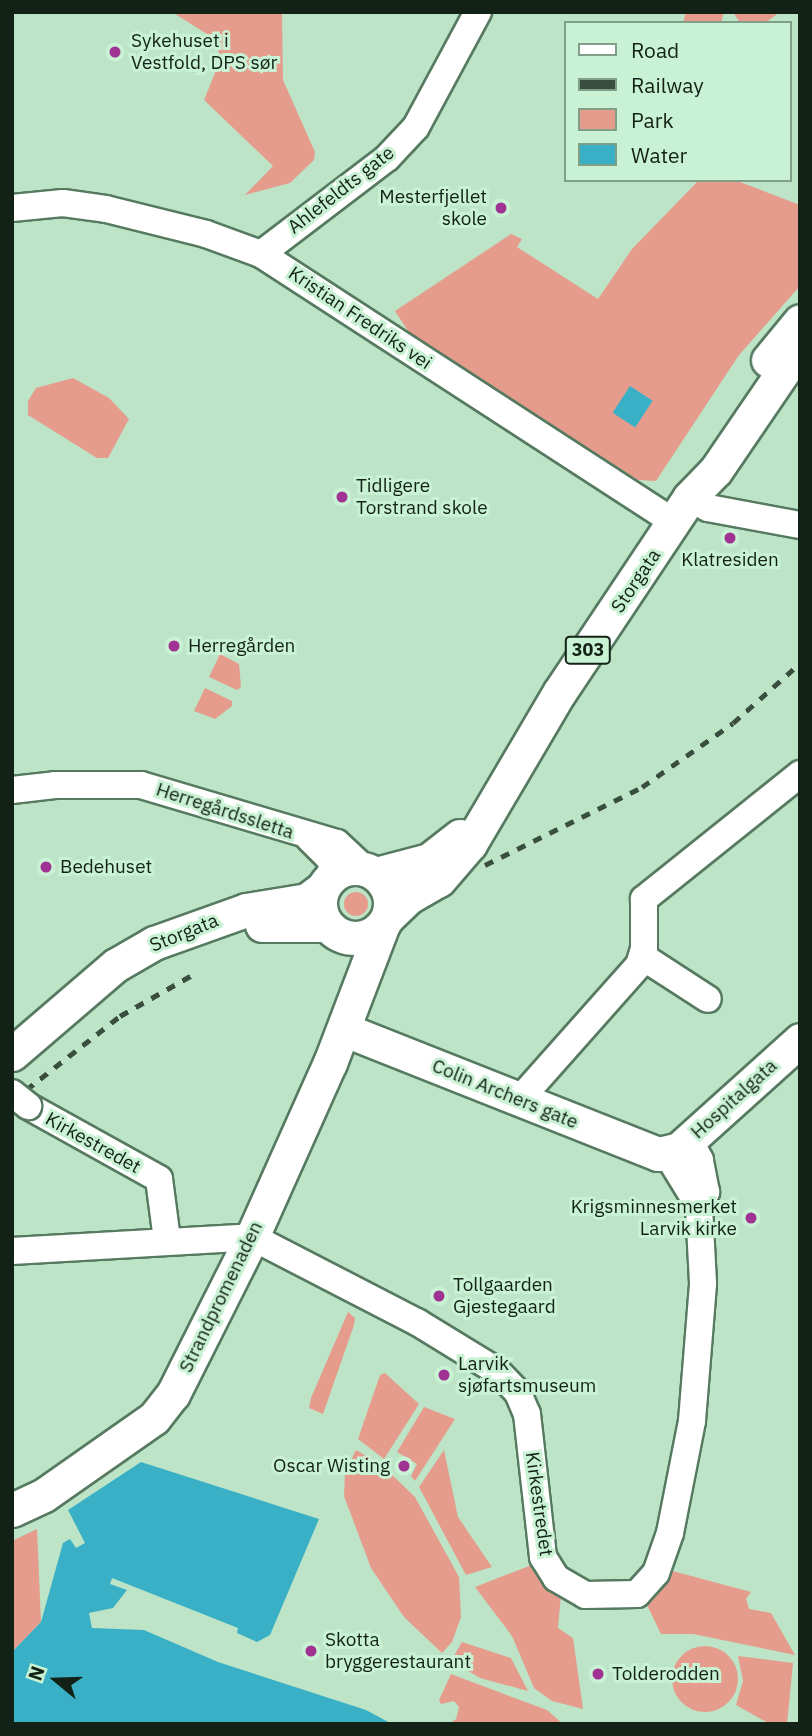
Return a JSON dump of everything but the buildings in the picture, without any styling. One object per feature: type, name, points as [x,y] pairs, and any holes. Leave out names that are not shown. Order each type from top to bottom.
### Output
[{"type":"main road","name":"Storgata","points":[[682,510],[702,460],[800,321]]},
{"type":"main road","name":"Storgata","points":[[385,922],[409,897],[439,880],[470,844],[559,693],[682,510],[716,470],[800,347]]},
{"type":"main road","name":"Storgata","points":[[370,872],[429,860],[492,806]]},
{"type":"main road","name":"303","points":[[327,883],[342,870],[370,872]]},
{"type":"main road","points":[[370,872],[389,893],[385,922]]},
{"type":"main road","name":"Storgata","points":[[12,1054],[116,965],[154,943],[246,910],[307,900],[327,883]]},
{"type":"main road","points":[[327,883],[320,900],[332,929]]},
{"type":"main road","name":"303","points":[[332,929],[361,938],[385,922]]},
{"type":"main road","name":"Strandpromenaden","points":[[12,1510],[44,1495],[154,1418],[194,1356],[252,1237],[347,1023],[385,922]]},
{"type":"main road","name":"Storgata","points":[[60,1013],[207,936],[248,925],[332,929]]},
{"type":"main road","name":"Strandpromenaden","points":[[332,929],[344,951],[347,1023]]},
{"type":"main road","name":"Colin Archers gate","points":[[347,1023],[520,1100],[646,1152],[678,1147]]},
{"type":"main road","name":"Hospitalgata","points":[[678,1147],[800,1040]]},
{"type":"street","name":"Ahlefeldts gate","points":[[261,254],[387,158],[416,127],[478,12]]},
{"type":"street","name":"Kristian Fredriks vei","points":[[12,208],[63,203],[106,209],[206,234],[261,254],[682,510],[708,508],[800,525]]},
{"type":"street","points":[[520,1100],[643,957],[644,900],[800,774]]},
{"type":"street","name":"Herregårdssletta","points":[[12,790],[55,785],[141,785],[309,838],[337,843],[370,872]]},
{"type":"street","name":"Herregårdssletta","points":[[309,838],[332,861],[327,883]]},
{"type":"street","points":[[643,957],[708,999]]},
{"type":"street","name":"Kirkestredet","points":[[20,1099],[159,1179],[167,1240]]},
{"type":"street","name":"Kirkestredet","points":[[12,1251],[252,1237],[386,1307],[497,1371],[518,1393],[527,1414],[542,1557],[556,1578],[585,1595],[637,1594],[656,1573],[670,1533],[692,1421],[703,1283],[699,1206],[678,1147]]},
{"type":"green space","points":[[172,12],[282,12],[283,80],[315,152],[314,160],[290,183],[245,195],[273,166],[204,100],[219,63],[218,41]]},
{"type":"green space","points":[[686,12],[724,12],[722,21],[684,21]]},
{"type":"green space","points":[[733,12],[780,12],[768,21],[739,21]]},
{"type":"green space","points":[[697,182],[740,182],[800,205],[800,286],[739,355],[656,481],[638,480],[410,334],[395,311],[511,234],[522,239],[517,247],[598,299],[632,249]]},
{"type":"green space","points":[[73,378],[109,398],[129,419],[108,458],[97,458],[28,415],[28,401],[36,388]]},
{"type":"green space","points":[[220,654],[239,664],[241,687],[237,690],[209,677]]},
{"type":"green space","points":[[205,688],[232,701],[232,706],[215,719],[194,711]]},
{"type":"green space","points":[[356,892],[365,895],[368,904],[365,913],[356,916],[347,913],[344,904],[347,895]]},
{"type":"green space","points":[[348,1312],[355,1318],[354,1325],[323,1414],[309,1408],[311,1398]]},
{"type":"green space","points":[[385,1373],[419,1404],[384,1459],[358,1439],[380,1375]]},
{"type":"green space","points":[[424,1407],[455,1419],[415,1481],[411,1476],[417,1464],[397,1452]]},
{"type":"green space","points":[[356,1450],[383,1466],[415,1497],[459,1577],[461,1617],[452,1642],[442,1653],[404,1617],[371,1568],[344,1496],[345,1473]]},
{"type":"green space","points":[[444,1450],[458,1517],[492,1567],[466,1575],[419,1487]]},
{"type":"green space","points":[[37,1529],[41,1622],[12,1652],[12,1541]]},
{"type":"green space","points":[[534,1564],[561,1594],[558,1628],[573,1638],[583,1709],[552,1701],[534,1688],[512,1636],[475,1587]]},
{"type":"green space","points":[[669,1570],[751,1592],[746,1599],[749,1609],[771,1613],[795,1655],[693,1634],[661,1634],[646,1603]]},
{"type":"green space","points":[[462,1642],[511,1658],[528,1691],[480,1678],[451,1661]]},
{"type":"green space","points":[[698,1646],[712,1646],[724,1651],[733,1660],[738,1679],[736,1692],[729,1703],[712,1712],[698,1712],[686,1707],[677,1698],[672,1686],[672,1672],[677,1660],[686,1651]]},
{"type":"green space","points":[[738,1656],[793,1663],[787,1724],[770,1724],[736,1705],[743,1681]]},
{"type":"green space","points":[[451,1674],[547,1710],[563,1724],[449,1724],[456,1719],[459,1707],[454,1701],[441,1704],[439,1700]]},
{"type":"water","points":[[630,386],[653,401],[635,428],[613,413]]},
{"type":"water","points":[[141,1462],[319,1519],[270,1635],[257,1642],[237,1633],[238,1628],[112,1578],[110,1584],[127,1590],[113,1608],[89,1613],[92,1628],[144,1630],[218,1662],[366,1710],[392,1724],[12,1724],[12,1652],[41,1622],[63,1543],[70,1539],[76,1548],[85,1543],[68,1510]]},
{"type":"railway","points":[[485,865],[642,787],[733,723],[800,663]]},
{"type":"railway","points":[[12,1101],[120,1016],[194,974]]},
{"type":"place","name":"Sykehuset i Vestfold, DPS sør","points":[[115,52]]},
{"type":"place","name":"Mesterfjellet skole","points":[[501,208]]},
{"type":"place","name":"Tidligere Torstrand skole","points":[[342,497]]},
{"type":"place","name":"Klatresiden","points":[[730,538]]},
{"type":"place","name":"Herregården","points":[[174,646]]},
{"type":"place","name":"Bedehuset","points":[[46,867]]},
{"type":"place","name":"Krigsminnesmerket Larvik kirke","points":[[751,1218]]},
{"type":"place","name":"Tollgaarden Gjestegaard","points":[[439,1296]]},
{"type":"place","name":"Larvik sjøfartsmuseum","points":[[444,1375]]},
{"type":"place","name":"Oscar Wisting","points":[[404,1466]]},
{"type":"place","name":"Skotta bryggerestaurant","points":[[311,1651]]},
{"type":"place","name":"Tolderodden","points":[[598,1674]]}]
